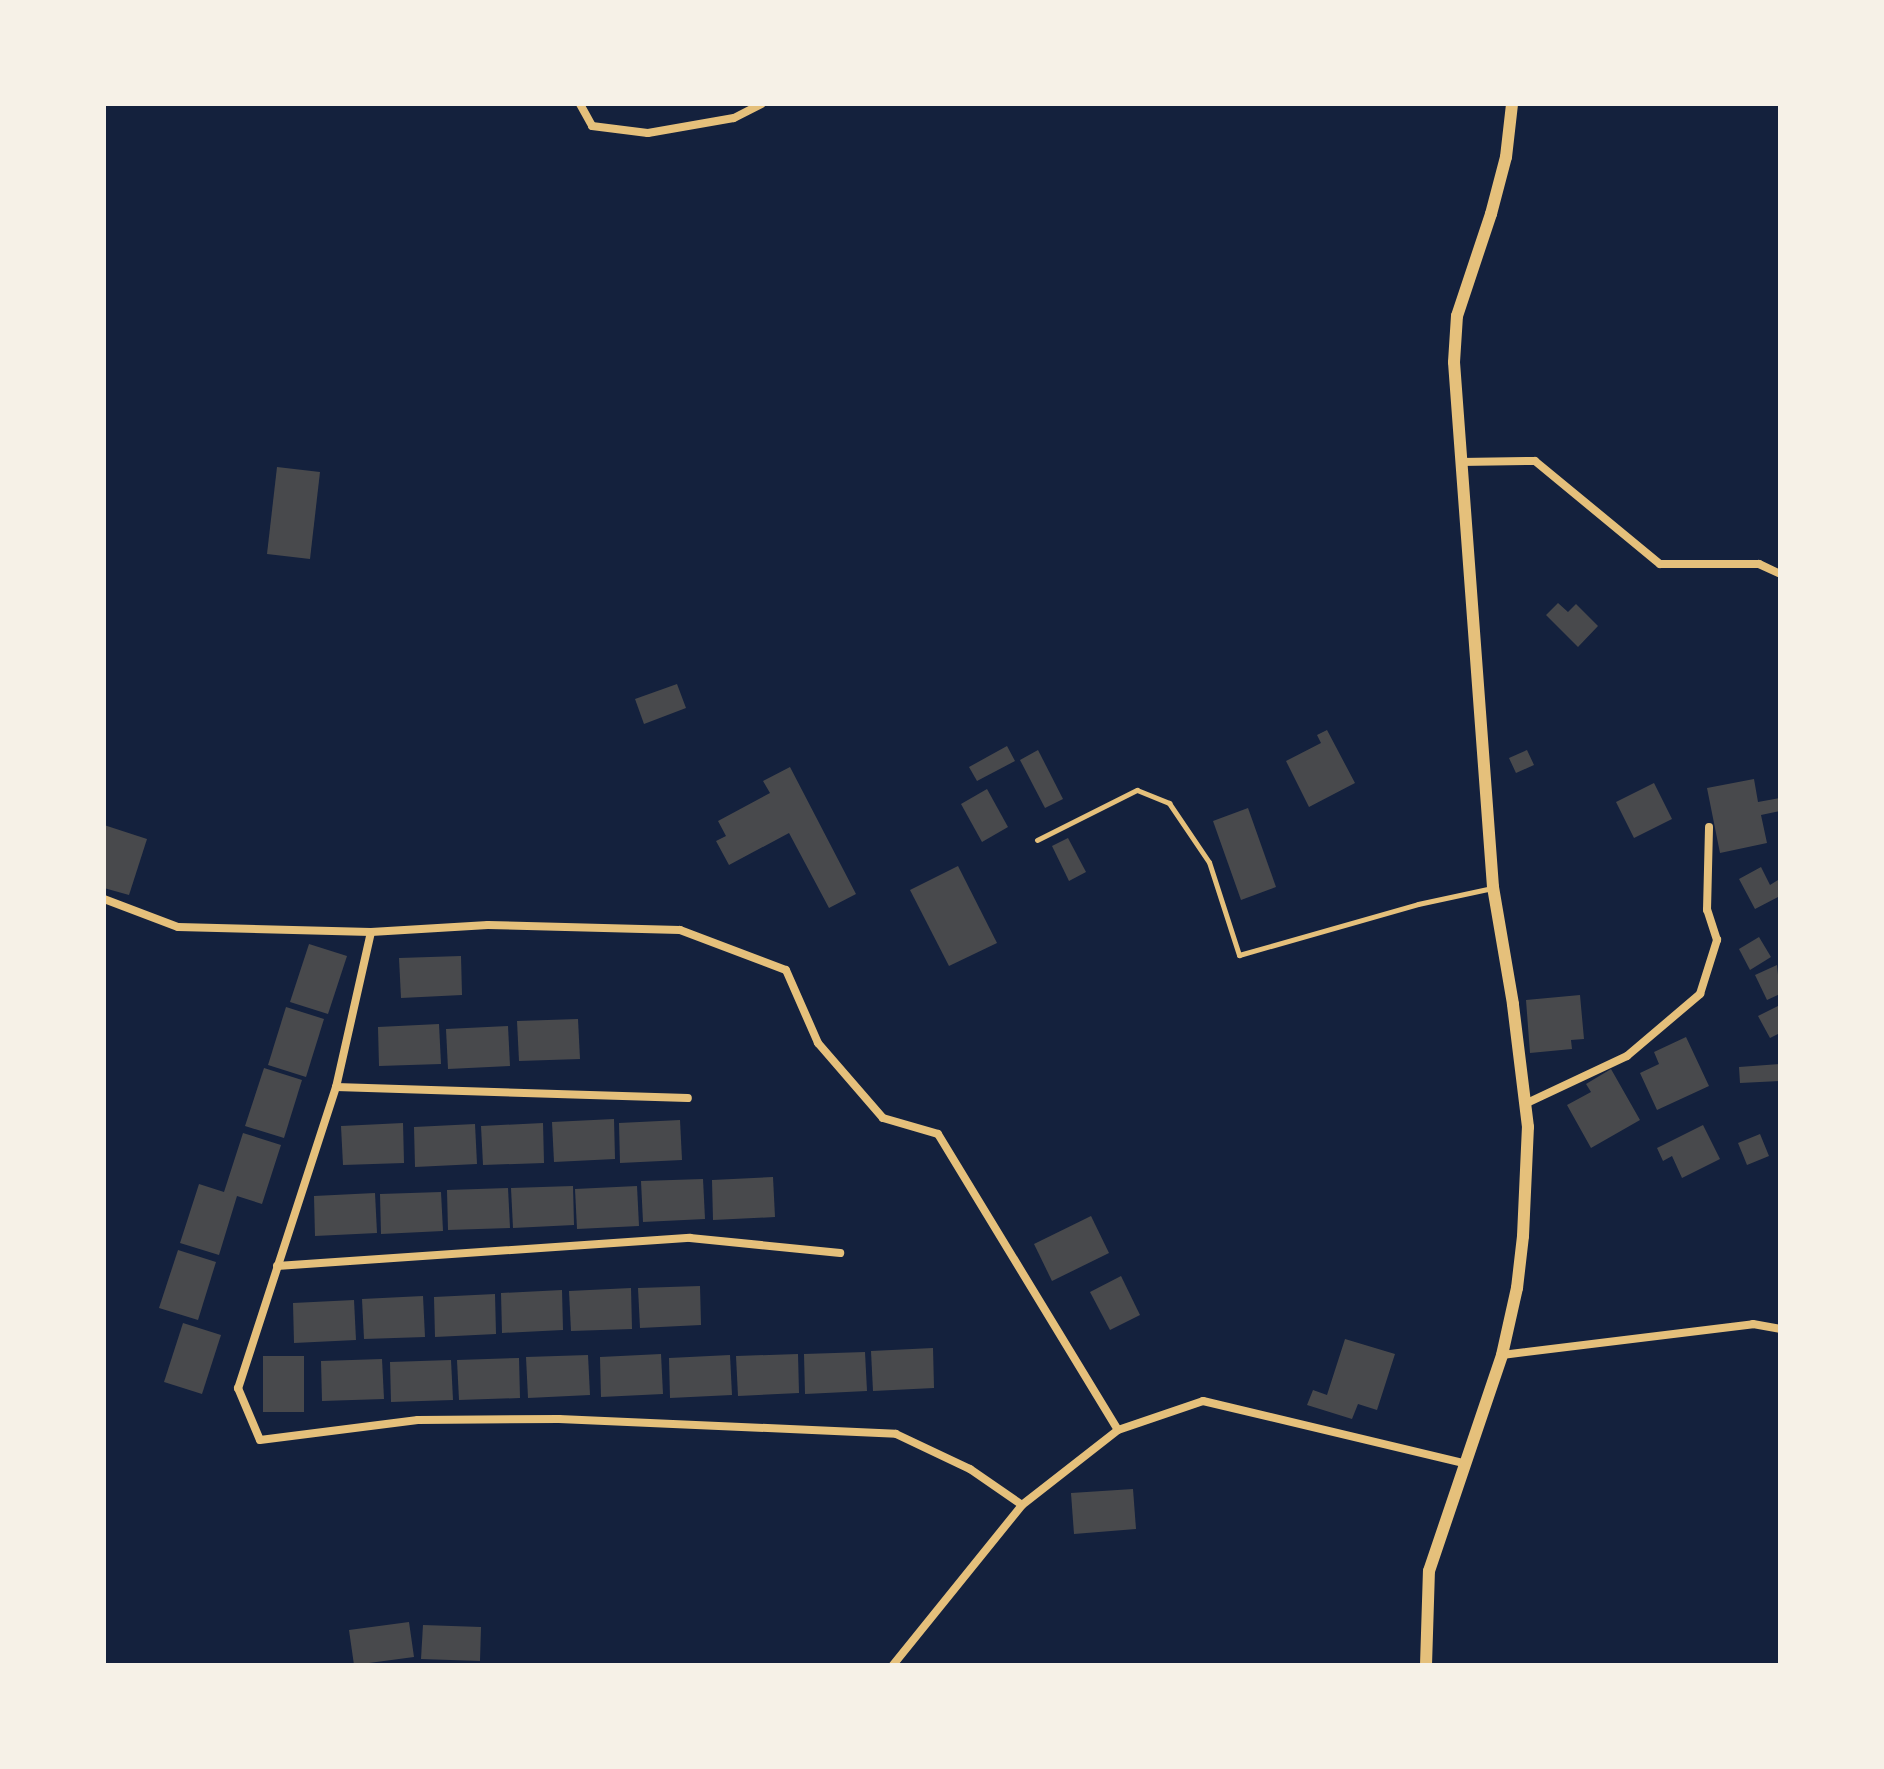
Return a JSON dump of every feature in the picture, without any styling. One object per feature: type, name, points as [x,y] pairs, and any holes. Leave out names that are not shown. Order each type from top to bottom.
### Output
[{"type":"street","points":[[580,104],[592,126],[648,133],[734,118],[762,104]]},
{"type":"street","points":[[1426,1665],[1429,1571],[1502,1355],[1517,1288],[1523,1236],[1528,1127],[1513,1004],[1493,887],[1454,362],[1457,316],[1491,214],[1506,157],[1512,104]]},
{"type":"street","points":[[1460,462],[1535,461],[1660,564],[1759,564],[1780,574]]},
{"type":"street","points":[[1525,1104],[1627,1056],[1700,994],[1717,940],[1707,910],[1709,827]]},
{"type":"street","points":[[104,899],[178,927],[371,932],[488,925],[680,930],[786,970],[818,1043],[883,1118],[938,1134],[1118,1430]]},
{"type":"street","points":[[371,932],[336,1087],[238,1388],[260,1440],[418,1420],[496,1419],[896,1434],[970,1469],[1022,1505]]},
{"type":"street","points":[[336,1087],[688,1098]]},
{"type":"street","points":[[277,1266],[690,1238],[840,1253]]},
{"type":"street","points":[[1502,1355],[1753,1324],[1780,1329]]},
{"type":"street","points":[[893,1665],[1022,1505],[1118,1430],[1203,1401],[1464,1463]]},
{"type":"lane","points":[[1037,840],[1137,790],[1169,803],[1209,862],[1239,955],[1418,904],[1493,887]]},
{"type":"building","points":[[277,467],[320,472],[310,559],[267,554]]},
{"type":"building","points":[[1558,603],[1568,612],[1576,604],[1598,626],[1578,647],[1546,615]]},
{"type":"building","points":[[677,684],[686,708],[644,724],[635,699]]},
{"type":"building","points":[[1327,730],[1355,783],[1309,807],[1286,761],[1321,743],[1317,735]]},
{"type":"building","points":[[1007,746],[1015,761],[977,781],[969,767]]},
{"type":"building","points":[[1038,750],[1063,799],[1045,808],[1020,760]]},
{"type":"building","points":[[1527,750],[1534,765],[1516,773],[1509,758]]},
{"type":"building","points":[[790,767],[856,894],[829,908],[789,833],[729,865],[716,841],[726,836],[718,821],[770,793],[763,781]]},
{"type":"building","points":[[1754,779],[1758,802],[1780,798],[1780,811],[1761,815],[1767,843],[1720,853],[1707,788]]},
{"type":"building","points":[[1654,783],[1672,819],[1634,838],[1616,802]]},
{"type":"building","points":[[987,789],[1008,827],[982,842],[961,804]]},
{"type":"building","points":[[1248,808],[1276,887],[1241,900],[1213,821]]},
{"type":"building","points":[[104,825],[147,839],[129,895],[104,888]]},
{"type":"building","points":[[1068,838],[1086,872],[1069,881],[1052,846]]},
{"type":"building","points":[[958,866],[997,943],[949,966],[910,890]]},
{"type":"building","points":[[1761,867],[1770,885],[1778,880],[1780,896],[1755,909],[1739,879]]},
{"type":"building","points":[[1759,937],[1771,957],[1750,970],[1739,949]]},
{"type":"building","points":[[309,944],[347,956],[328,1014],[290,1002]]},
{"type":"building","points":[[461,956],[462,995],[401,998],[399,958]]},
{"type":"building","points":[[1777,965],[1780,994],[1767,1000],[1755,975]]},
{"type":"building","points":[[1580,995],[1584,1039],[1571,1040],[1572,1049],[1530,1053],[1526,1000]]},
{"type":"building","points":[[1780,1005],[1780,1033],[1770,1038],[1758,1016]]},
{"type":"building","points":[[286,1007],[324,1019],[306,1077],[268,1065]]},
{"type":"building","points":[[578,1019],[580,1059],[519,1061],[517,1021]]},
{"type":"building","points":[[439,1024],[441,1064],[379,1066],[378,1027]]},
{"type":"building","points":[[508,1026],[510,1066],[448,1069],[446,1029]]},
{"type":"building","points":[[1686,1037],[1709,1086],[1657,1110],[1640,1073],[1659,1064],[1654,1052]]},
{"type":"building","points":[[1780,1064],[1780,1081],[1740,1083],[1739,1067]]},
{"type":"building","points":[[264,1068],[302,1080],[284,1138],[245,1126]]},
{"type":"building","points":[[1611,1069],[1640,1120],[1591,1148],[1567,1105],[1591,1092],[1586,1084]]},
{"type":"building","points":[[614,1119],[615,1159],[554,1162],[552,1122]]},
{"type":"building","points":[[680,1120],[682,1160],[620,1163],[619,1123]]},
{"type":"building","points":[[403,1123],[404,1163],[343,1165],[341,1126]]},
{"type":"building","points":[[543,1123],[544,1163],[483,1165],[481,1126]]},
{"type":"building","points":[[475,1124],[477,1164],[415,1167],[414,1127]]},
{"type":"building","points":[[1703,1125],[1720,1159],[1682,1178],[1672,1156],[1663,1161],[1657,1148]]},
{"type":"building","points":[[243,1133],[281,1145],[262,1204],[237,1196],[219,1255],[180,1243],[199,1184],[224,1192]]},
{"type":"building","points":[[1760,1134],[1769,1156],[1747,1165],[1738,1143]]},
{"type":"building","points":[[773,1177],[775,1217],[713,1220],[712,1180]]},
{"type":"building","points":[[703,1179],[705,1219],[643,1222],[641,1181]]},
{"type":"building","points":[[573,1186],[574,1225],[513,1228],[511,1188]]},
{"type":"building","points":[[637,1186],[639,1226],[577,1229],[575,1189]]},
{"type":"building","points":[[508,1188],[510,1228],[448,1230],[447,1190]]},
{"type":"building","points":[[441,1192],[443,1231],[381,1234],[380,1194]]},
{"type":"building","points":[[375,1193],[377,1233],[315,1236],[314,1196]]},
{"type":"building","points":[[1091,1216],[1109,1253],[1052,1281],[1034,1244]]},
{"type":"building","points":[[178,1250],[216,1262],[198,1320],[159,1308]]},
{"type":"building","points":[[1121,1276],[1140,1315],[1110,1330],[1090,1292]]},
{"type":"building","points":[[700,1286],[701,1325],[640,1328],[638,1288]]},
{"type":"building","points":[[631,1288],[632,1329],[571,1331],[569,1291]]},
{"type":"building","points":[[562,1290],[563,1330],[502,1333],[501,1293]]},
{"type":"building","points":[[495,1294],[496,1334],[435,1337],[434,1297]]},
{"type":"building","points":[[423,1296],[425,1337],[364,1339],[362,1299]]},
{"type":"building","points":[[354,1300],[356,1340],[294,1343],[293,1303]]},
{"type":"building","points":[[183,1323],[221,1335],[202,1394],[164,1382]]},
{"type":"building","points":[[1345,1339],[1395,1354],[1377,1410],[1358,1404],[1352,1419],[1307,1405],[1313,1390],[1327,1395]]},
{"type":"building","points":[[933,1348],[934,1388],[873,1391],[871,1351]]},
{"type":"building","points":[[865,1352],[867,1391],[805,1394],[804,1354]]},
{"type":"building","points":[[661,1354],[663,1394],[601,1397],[600,1357]]},
{"type":"building","points":[[798,1354],[799,1393],[738,1396],[736,1356]]},
{"type":"building","points":[[588,1355],[590,1395],[528,1398],[526,1357]]},
{"type":"building","points":[[730,1355],[732,1395],[670,1398],[669,1358]]},
{"type":"building","points":[[263,1356],[304,1356],[304,1412],[263,1412]]},
{"type":"building","points":[[519,1358],[520,1398],[459,1400],[457,1360]]},
{"type":"building","points":[[382,1359],[384,1399],[322,1401],[321,1361]]},
{"type":"building","points":[[451,1360],[453,1400],[391,1402],[390,1362]]},
{"type":"building","points":[[1133,1489],[1136,1529],[1074,1534],[1071,1493]]},
{"type":"building","points":[[409,1622],[414,1657],[354,1665],[349,1630]]},
{"type":"building","points":[[423,1625],[481,1627],[480,1661],[421,1659]]}]
